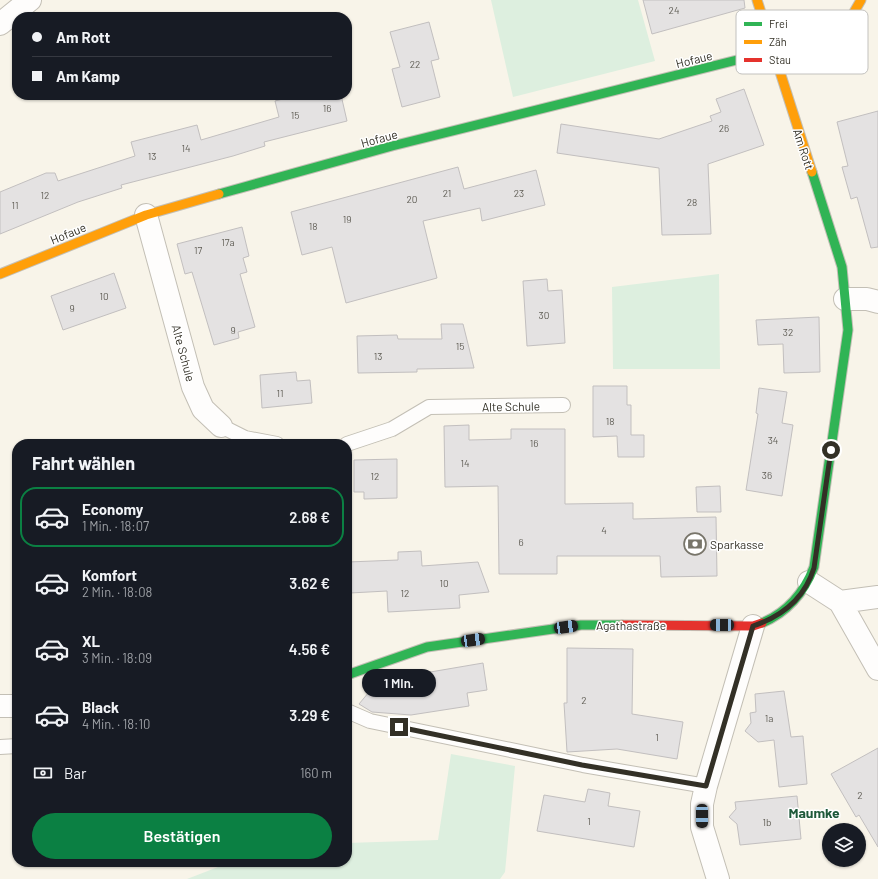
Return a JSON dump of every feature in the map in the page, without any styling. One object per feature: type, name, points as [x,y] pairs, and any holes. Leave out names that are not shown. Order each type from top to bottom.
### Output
[{"type":"street","points":[[15,12],[30,0]]},
{"type":"street","name":"Am Rott","points":[[757,0],[760,10]]},
{"type":"street","name":"Hofaue","points":[[856,10],[861,0]]},
{"type":"street","points":[[0,24],[12,14]]},
{"type":"street","name":"Hofaue","points":[[0,274],[146,215],[392,146],[736,60]]},
{"type":"street","name":"Am Rott","points":[[780,74],[842,267],[848,330],[814,568],[810,582]]},
{"type":"street","name":"Alte Schule","points":[[146,215],[194,387],[203,409],[221,426]]},
{"type":"street","points":[[845,299],[867,299],[878,302]]},
{"type":"street","points":[[810,582],[840,602],[878,669]]},
{"type":"street","name":"Agathastraße","points":[[352,673],[427,647],[581,625],[753,626],[768,621],[782,612],[796,601],[810,582]]},
{"type":"street","points":[[840,602],[878,597]]},
{"type":"street","points":[[718,879],[702,827],[702,804],[753,626]]},
{"type":"street","points":[[0,706],[12,706]]},
{"type":"lane","name":"Alte Schule","points":[[352,442],[392,429],[429,407],[563,405]]},
{"type":"lane","name":"Alte Schule","points":[[221,426],[250,439]]},
{"type":"lane","points":[[352,713],[370,721],[582,765],[706,786]]},
{"type":"lane","points":[[0,747],[12,746]]},
{"type":"green space","points":[[491,0],[638,0],[655,61],[513,97]]},
{"type":"green space","points":[[719,274],[720,369],[613,369],[612,287]]},
{"type":"green space","points":[[451,754],[515,766],[505,872],[500,879],[187,879],[218,867],[352,867],[352,843],[438,840]]},
{"type":"building","points":[[643,0],[744,0],[745,8],[652,34]]},
{"type":"building","points":[[429,22],[439,59],[431,61],[440,97],[402,107],[392,69],[400,67],[390,32]]},
{"type":"building","points":[[744,89],[764,145],[708,164],[711,234],[662,235],[659,168],[557,153],[561,124],[659,139],[712,121],[710,116],[721,112],[716,99]]},
{"type":"building","points":[[342,100],[347,121],[264,142],[265,146],[233,156],[121,185],[122,188],[78,202],[0,234],[0,192],[46,173],[55,173],[58,181],[135,156],[131,142],[197,125],[201,140],[279,117],[275,101]]},
{"type":"building","points":[[878,111],[878,247],[871,248],[857,197],[851,199],[842,167],[848,166],[837,122]]},
{"type":"building","points":[[458,167],[464,189],[536,170],[545,205],[482,221],[480,208],[423,221],[437,278],[346,303],[332,247],[302,255],[291,212]]},
{"type":"building","points":[[242,227],[249,256],[243,258],[247,272],[240,274],[255,327],[238,332],[239,338],[214,345],[192,272],[185,274],[177,244]]},
{"type":"building","points":[[114,273],[126,308],[63,330],[51,296]]},
{"type":"building","points":[[547,279],[548,291],[562,290],[565,343],[527,346],[523,281]]},
{"type":"building","points":[[819,317],[820,372],[784,373],[783,344],[758,345],[756,320]]},
{"type":"building","points":[[441,324],[463,324],[474,368],[417,369],[417,372],[358,373],[357,336],[397,335],[398,339],[442,339]]},
{"type":"building","points":[[296,372],[297,381],[310,380],[312,403],[262,408],[260,375]]},
{"type":"building","points":[[593,386],[627,386],[627,405],[631,405],[631,435],[644,435],[644,457],[618,457],[617,436],[593,437]]},
{"type":"building","points":[[759,388],[787,392],[782,423],[793,425],[782,496],[746,490],[758,414],[756,413]]},
{"type":"building","points":[[469,425],[469,440],[511,439],[511,429],[565,429],[565,504],[633,503],[633,519],[716,517],[717,576],[661,577],[660,556],[557,556],[557,574],[499,574],[498,486],[445,487],[444,426]]},
{"type":"building","points":[[397,459],[397,498],[364,499],[364,492],[354,492],[354,460]]},
{"type":"building","points":[[720,486],[721,512],[697,512],[696,487]]},
{"type":"building","points":[[421,551],[422,566],[478,562],[489,592],[459,595],[460,608],[388,612],[387,591],[352,593],[352,562],[398,560],[398,552]]},
{"type":"building","points":[[567,648],[633,649],[632,714],[683,722],[677,759],[617,749],[567,752],[564,703],[567,703]]},
{"type":"building","points":[[483,663],[487,690],[467,693],[469,706],[411,715],[372,712],[359,704],[369,692],[407,676]]},
{"type":"building","points":[[784,691],[791,737],[803,736],[807,784],[779,787],[774,740],[758,742],[745,731],[751,723],[750,713],[756,712],[755,694]]},
{"type":"building","points":[[878,748],[878,847],[866,827],[866,823],[864,823],[859,815],[856,817],[831,774]]},
{"type":"building","points":[[588,789],[610,793],[608,806],[640,811],[634,847],[537,831],[544,795],[585,802]]},
{"type":"building","points":[[797,796],[801,839],[740,845],[737,824],[729,817],[736,809],[735,802]]},
{"type":"traffic: fast","points":[[219,194],[392,146],[736,60]]},
{"type":"traffic: fast","points":[[762,623],[780,613],[794,601],[805,585],[814,567],[848,330],[842,267],[812,172]]},
{"type":"traffic: fast","points":[[352,673],[427,647],[581,625],[622,625]]},
{"type":"traffic: slow","points":[[757,0],[760,10]]},
{"type":"traffic: slow","points":[[855,10],[861,0]]},
{"type":"traffic: slow","points":[[781,74],[812,172]]},
{"type":"traffic: slow","points":[[0,274],[146,215],[219,194]]},
{"type":"traffic: jam","points":[[622,625],[753,626],[762,623]]},
{"type":"place","name":"Sparkasse","points":[[695,544]]},
{"type":"district","name":"Maumke","points":[[814,812]]},
{"type":"route","points":[[399,727],[582,765],[706,786],[753,626],[768,621],[782,612],[796,601],[810,582],[814,568],[831,450]]}]
